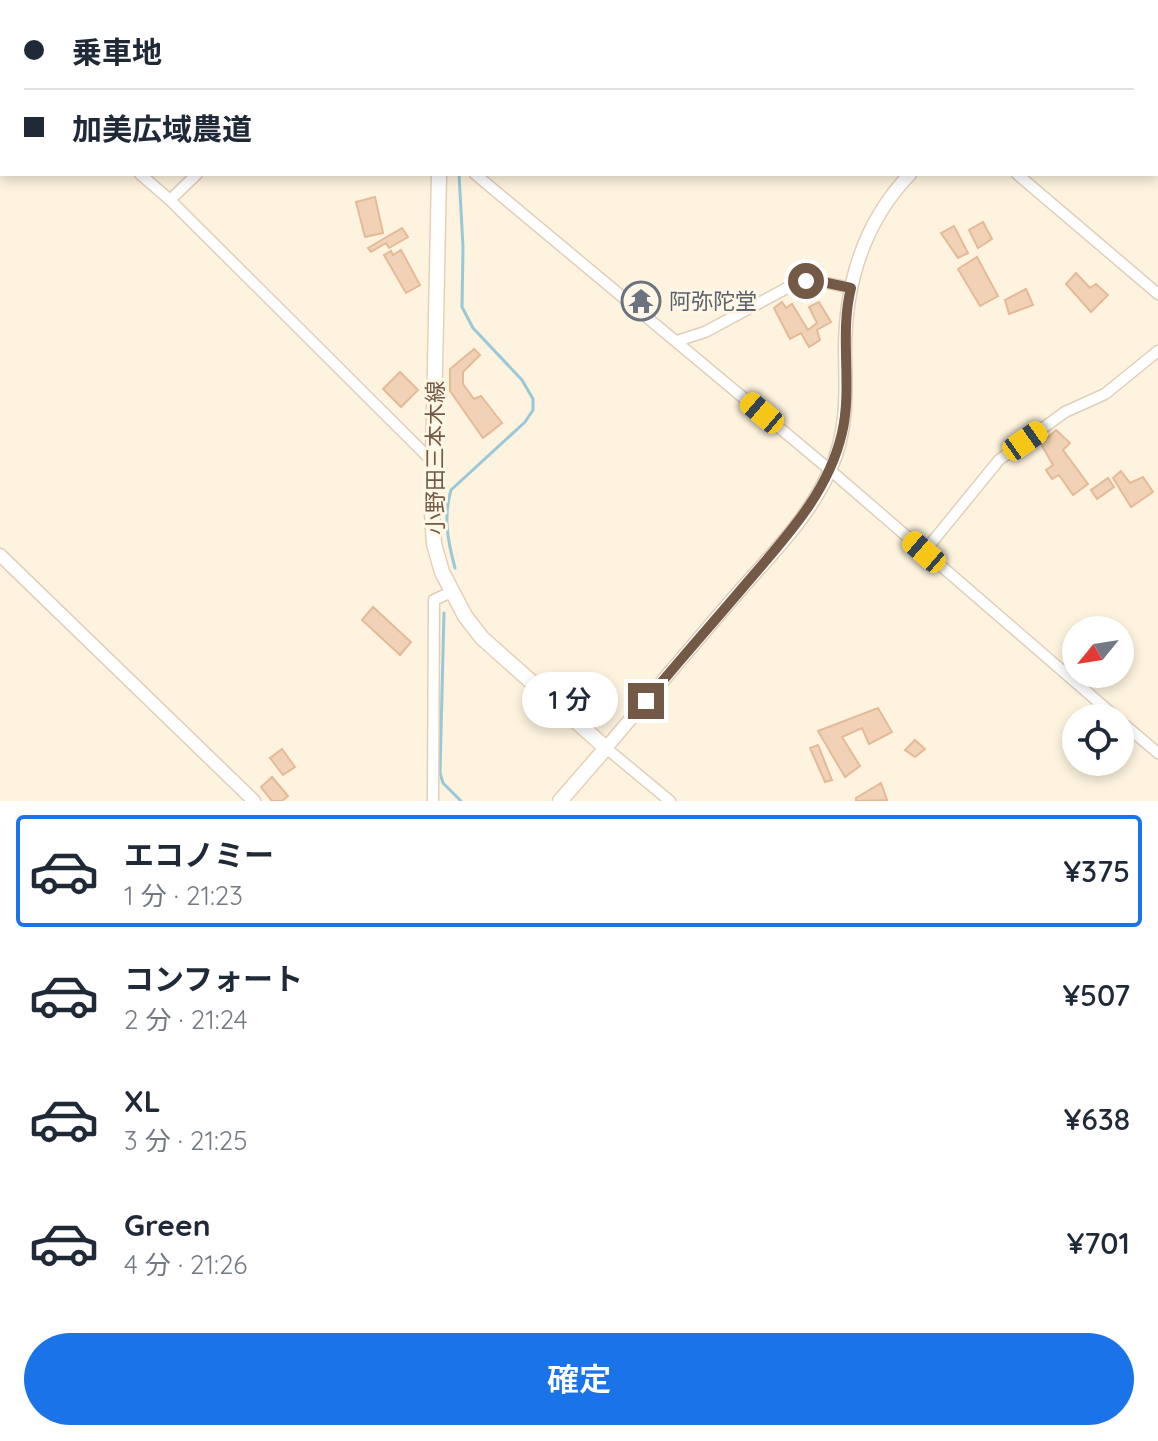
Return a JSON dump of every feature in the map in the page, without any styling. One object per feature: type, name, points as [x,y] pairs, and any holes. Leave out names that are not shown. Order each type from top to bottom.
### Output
[{"type":"main road","name":"小野田三本木線","points":[[438,176],[432,512],[434,544],[442,572],[465,616],[482,638],[606,748]]},
{"type":"main road","points":[[560,801],[606,748]]},
{"type":"street","points":[[142,176],[433,462]]},
{"type":"street","points":[[170,200],[195,176]]},
{"type":"street","points":[[477,176],[830,470],[1101,704]]},
{"type":"street","points":[[670,801],[606,748],[793,530],[821,489],[843,431],[847,303],[858,257],[875,221],[908,176]]},
{"type":"street","points":[[1019,176],[1158,294]]},
{"type":"street","points":[[677,341],[705,332],[806,281],[851,288]]},
{"type":"street","points":[[924,552],[999,460],[1065,412],[1105,394],[1158,351]]},
{"type":"street","points":[[0,555],[254,801]]},
{"type":"street","points":[[433,801],[434,600],[451,592]]},
{"type":"street","points":[[1134,733],[1158,753]]},
{"type":"building","points":[[375,197],[383,233],[365,237],[356,202]]},
{"type":"building","points":[[983,222],[992,239],[978,248],[969,230]]},
{"type":"building","points":[[954,226],[968,253],[958,258],[941,233]]},
{"type":"building","points":[[402,228],[408,237],[389,248],[386,243],[371,252],[368,248]]},
{"type":"building","points":[[401,250],[420,285],[406,293],[384,255],[391,251],[393,255]]},
{"type":"building","points":[[977,257],[998,296],[980,306],[958,269]]},
{"type":"building","points":[[1076,273],[1090,288],[1096,284],[1108,295],[1091,312],[1066,284]]},
{"type":"building","points":[[1026,289],[1033,305],[1009,314],[1005,300]]},
{"type":"building","points":[[782,302],[786,308],[792,304],[808,330],[817,323],[809,307],[819,302],[831,322],[817,330],[820,340],[809,347],[801,333],[790,339],[774,308]]},
{"type":"building","points":[[474,349],[480,355],[463,372],[463,384],[474,399],[481,396],[502,423],[483,438],[450,391],[450,369]]},
{"type":"building","points":[[400,372],[418,390],[401,407],[383,389]]},
{"type":"building","points":[[1056,430],[1070,443],[1063,450],[1088,484],[1073,495],[1059,475],[1052,479],[1046,470],[1053,465],[1041,444]]},
{"type":"building","points":[[1121,471],[1130,483],[1143,477],[1153,492],[1131,507],[1113,478]]},
{"type":"building","points":[[1108,478],[1114,487],[1097,499],[1091,490]]},
{"type":"building","points":[[373,607],[411,642],[400,655],[362,620]]},
{"type":"building","points":[[878,708],[892,732],[869,744],[862,728],[842,737],[860,766],[845,777],[818,731]]},
{"type":"building","points":[[915,740],[925,749],[915,757],[905,750]]},
{"type":"building","points":[[818,745],[832,780],[825,782],[810,748]]},
{"type":"building","points":[[282,749],[295,767],[283,775],[270,758]]},
{"type":"building","points":[[272,777],[288,796],[282,801],[272,801],[261,787]]},
{"type":"building","points":[[881,783],[887,800],[856,801],[856,798]]},
{"type":"waterway","points":[[455,568],[447,529],[451,490],[525,422],[533,410],[533,399],[522,380],[473,328],[462,307],[459,176]]},
{"type":"waterway","points":[[444,613],[440,773],[443,783],[461,801]]},
{"type":"place","name":"阿弥陀堂","points":[[641,301]]},
{"type":"route","points":[[646,701],[793,530],[821,489],[836,457],[843,431],[847,303],[851,288],[806,281]]}]
